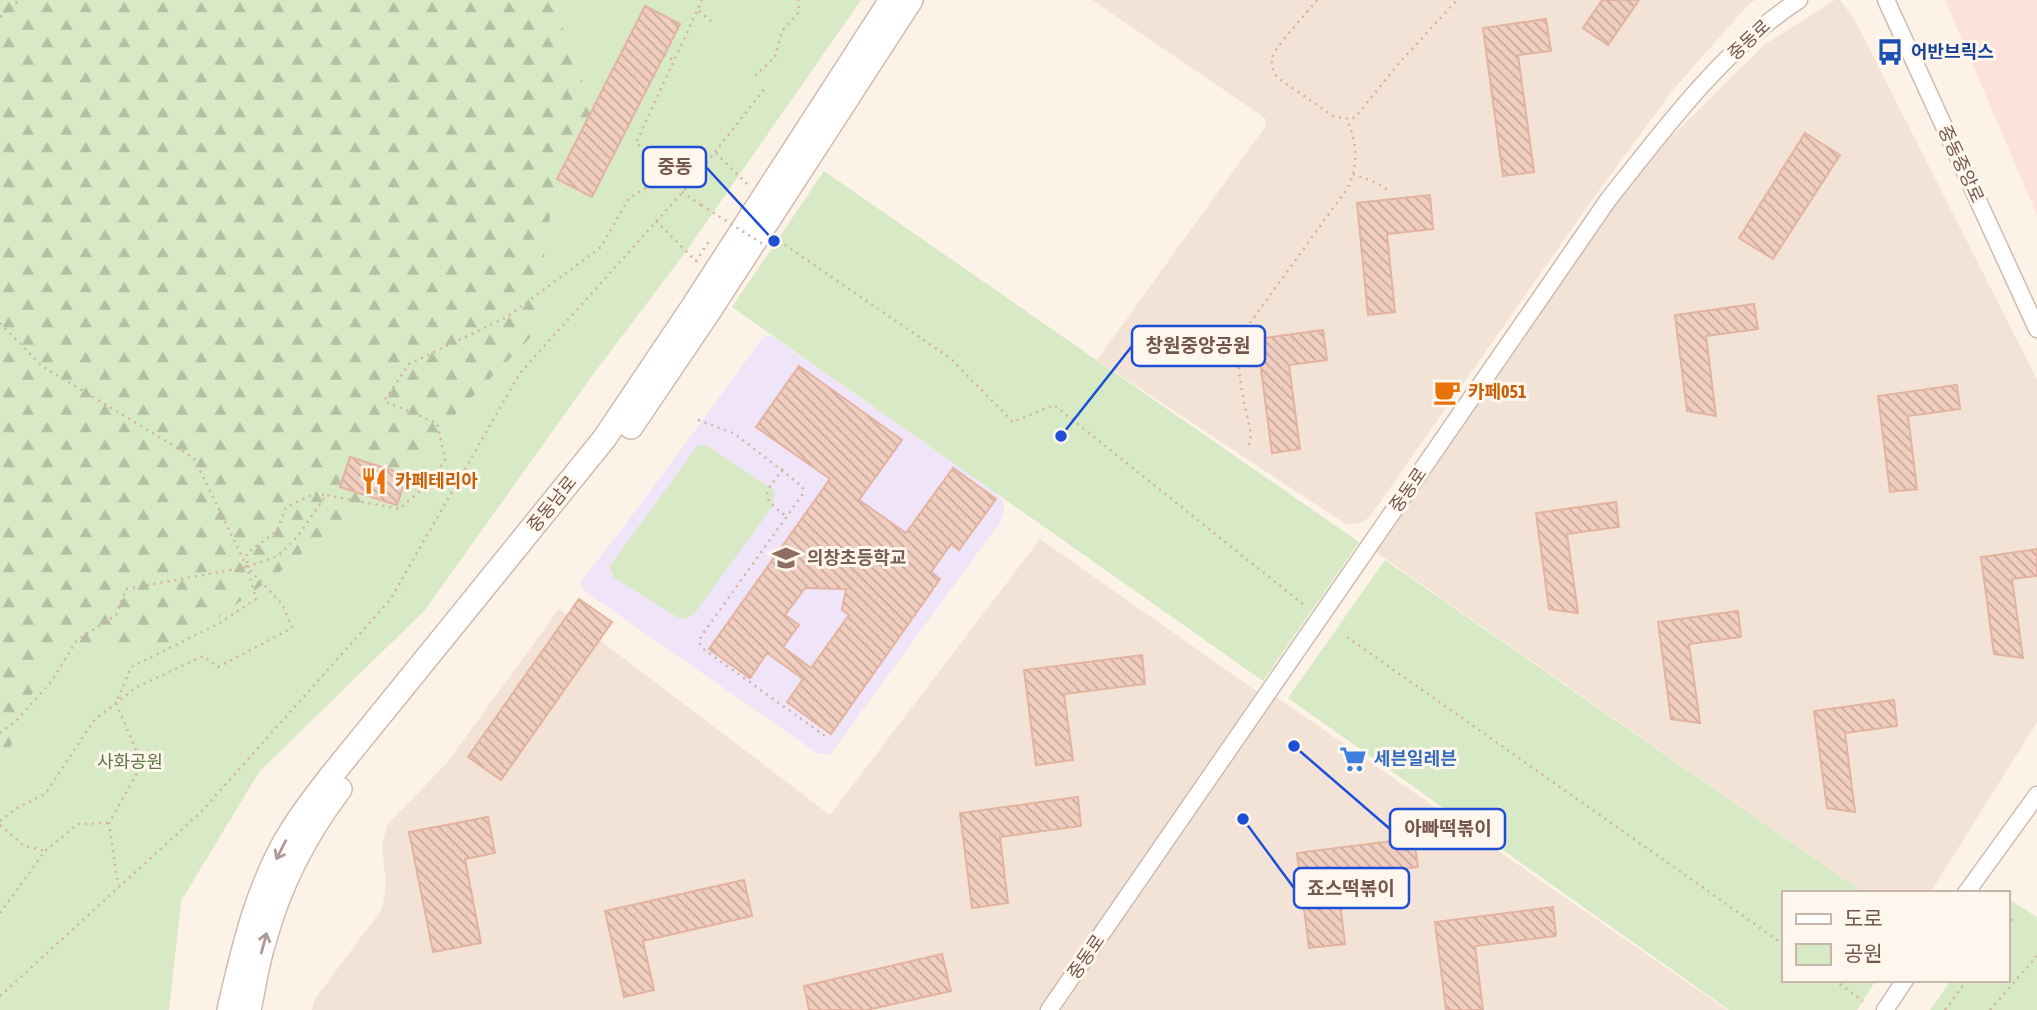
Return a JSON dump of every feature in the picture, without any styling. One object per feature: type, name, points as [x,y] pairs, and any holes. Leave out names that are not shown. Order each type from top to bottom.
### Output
[{"type":"street","name":"중동남로","points":[[229,1010],[244,941],[271,870],[290,833],[331,776],[604,439],[891,0]]},
{"type":"street","name":"중동남로","points":[[249,1010],[264,941],[290,870],[316,824],[398,716],[623,438],[703,321],[911,0]]},
{"type":"street","name":"중동로","points":[[1049,1010],[1608,200],[1672,118],[1745,40],[1799,0]]},
{"type":"street","name":"중동중앙로","points":[[1886,0],[2037,329]]},
{"type":"street","points":[[1967,891],[2037,795]]},
{"type":"street","points":[[1885,1010],[1904,982]]},
{"type":"path","points":[[0,18],[19,0]]},
{"type":"path","points":[[690,184],[635,143],[702,0]]},
{"type":"path","points":[[755,76],[775,57],[782,31],[799,12],[798,0]]},
{"type":"path","points":[[1317,0],[1276,51],[1272,66],[1279,79],[1335,117],[1347,119],[1363,110],[1400,62],[1457,0]]},
{"type":"path","points":[[699,10],[713,23]]},
{"type":"path","points":[[664,55],[675,61]]},
{"type":"path","points":[[0,995],[201,811],[390,600],[520,373],[690,184],[765,88]]},
{"type":"path","points":[[1248,445],[1251,435],[1239,368],[1239,344],[1242,334],[1347,189],[1353,174],[1356,146],[1347,119]]},
{"type":"path","points":[[716,153],[748,186]]},
{"type":"path","points":[[45,851],[23,845],[0,823],[15,809],[45,794],[94,719],[137,687],[203,656],[218,667],[292,628],[282,604],[247,567],[247,553],[277,531],[286,507],[316,493],[399,509],[435,479],[445,459],[437,423],[384,401],[409,364],[507,317],[601,247],[629,198],[674,171]]},
{"type":"path","points":[[1353,174],[1388,190]]},
{"type":"path","points":[[682,192],[766,246]]},
{"type":"path","points":[[656,221],[696,261]]},
{"type":"path","points":[[778,241],[950,358],[1013,422],[1054,405],[1304,605]]},
{"type":"path","points":[[0,323],[42,366],[194,458],[247,567],[256,599],[220,623],[131,667],[116,703],[142,764],[109,823],[119,887]]},
{"type":"path","points":[[698,420],[735,434],[803,487],[803,495],[699,641],[707,654],[825,736]]},
{"type":"path","points":[[783,469],[766,495],[770,504],[787,516]]},
{"type":"path","points":[[435,479],[461,475]]},
{"type":"path","points":[[0,733],[18,719],[51,682],[77,640],[116,615],[126,589],[247,567],[278,556],[298,536],[326,495]]},
{"type":"path","points":[[1347,637],[1782,943]]},
{"type":"path","points":[[0,913],[45,851],[78,824],[109,823]]},
{"type":"path","points":[[2009,923],[2014,917]]},
{"type":"path","points":[[1990,1010],[2037,956]]},
{"type":"path","points":[[1837,982],[1863,1001]]},
{"type":"path","points":[[1945,1010],[1966,982]]},
{"type":"shaded area","points":[[1092,0],[1755,0],[1672,91],[1592,200],[1371,515],[1363,522],[1347,525],[1097,360],[1266,123],[1265,118]]},
{"type":"shaded area","points":[[1835,0],[1840,0],[1856,22],[2037,380],[2037,722],[1931,891],[1861,891],[1370,548],[1608,200],[1764,45]]},
{"type":"shaded area","points":[[1945,0],[2037,0],[2037,215]]},
{"type":"shaded area","name":"의창초등학교","points":[[768,335],[996,493],[1003,501],[1004,511],[1000,522],[828,755],[817,753],[586,592],[580,583],[762,339]]},
{"type":"shaded area","points":[[1040,539],[1262,695],[1048,1010],[312,1010],[315,999],[382,909],[386,885],[382,845],[387,825],[446,764],[559,609],[830,815]]},
{"type":"shaded area","points":[[1275,696],[1727,1010],[1053,1010]]},
{"type":"green space","points":[[0,0],[553,0],[594,114],[551,210],[532,336],[403,468],[284,569],[183,644],[51,649],[0,773]]},
{"type":"green space","name":"사화공원","points":[[553,0],[861,0],[687,250],[592,376],[425,610],[259,772],[181,901],[169,1010],[0,1010],[0,773],[51,649],[184,643],[284,569],[403,468],[532,336],[551,210],[594,114]]},
{"type":"green space","points":[[824,171],[1359,542],[1263,681],[732,307]]},
{"type":"green space","points":[[698,445],[706,445],[775,491],[772,507],[694,614],[681,619],[614,578],[610,566]]},
{"type":"green space","points":[[1385,560],[1861,891],[1782,891],[1782,982],[1875,982],[1857,1010],[1729,1010],[1288,698]]},
{"type":"green space","points":[[2009,900],[2037,917],[2037,1010],[1930,1010],[1950,982],[2009,982]]},
{"type":"building","points":[[1602,0],[1639,0],[1608,45],[1583,28]]},
{"type":"building","points":[[645,6],[680,24],[592,197],[557,179]]},
{"type":"building","points":[[1546,19],[1551,51],[1518,55],[1534,172],[1503,176],[1483,28]]},
{"type":"building","points":[[1805,133],[1840,155],[1773,259],[1739,238]]},
{"type":"building","points":[[1430,195],[1433,229],[1387,234],[1395,312],[1368,315],[1357,203]]},
{"type":"building","points":[[1754,304],[1758,329],[1706,336],[1716,416],[1687,411],[1675,315]]},
{"type":"building","points":[[1323,330],[1327,360],[1289,365],[1300,449],[1272,453],[1257,339]]},
{"type":"building","points":[[799,366],[902,440],[859,500],[906,533],[953,468],[996,499],[959,550],[951,544],[931,572],[940,579],[831,734],[787,702],[803,679],[767,653],[750,678],[709,649],[830,479],[756,427]],"holes":[[[805,588],[846,589],[842,610],[849,615],[811,668],[783,647],[799,625],[785,615]]]},
{"type":"building","points":[[1957,385],[1960,409],[1908,416],[1917,489],[1890,492],[1878,396]]},
{"type":"building","name":"카페테리아","points":[[350,457],[407,475],[397,505],[340,487]]},
{"type":"building","points":[[1616,502],[1619,527],[1567,534],[1578,613],[1549,609],[1536,513]]},
{"type":"building","points":[[2037,549],[2037,576],[2012,579],[2023,658],[1994,654],[1981,557]]},
{"type":"building","points":[[579,599],[612,622],[501,780],[468,757]]},
{"type":"building","points":[[1738,611],[1741,637],[1689,644],[1700,723],[1671,719],[1658,622]]},
{"type":"building","points":[[1142,655],[1145,684],[1064,694],[1073,760],[1036,765],[1024,670]]},
{"type":"building","points":[[1894,700],[1897,726],[1845,733],[1855,812],[1827,808],[1814,711]]},
{"type":"building","points":[[1078,797],[1081,826],[1000,837],[1008,903],[972,908],[960,813]]},
{"type":"building","points":[[488,817],[495,853],[465,859],[481,943],[433,952],[409,832]]},
{"type":"building","points":[[1414,838],[1418,867],[1337,877],[1345,944],[1309,948],[1297,853]]},
{"type":"building","points":[[744,880],[752,916],[643,941],[654,990],[624,997],[605,911]]},
{"type":"building","points":[[1553,907],[1556,936],[1475,946],[1483,1010],[1446,1010],[1435,922]]},
{"type":"building","points":[[942,954],[951,991],[867,1010],[809,1010],[804,986]]},
{"type":"place","name":"어반브릭스","points":[[1890,52]]},
{"type":"place","name":"중동","points":[[774,241]]},
{"type":"place","name":"카페051","points":[[1447,392]]},
{"type":"place","name":"창원중앙공원","points":[[1061,436]]},
{"type":"place","name":"카페테리아","points":[[374,481]]},
{"type":"place","name":"의창초등학교","points":[[786,558]]},
{"type":"place","name":"아빠떡볶이","points":[[1294,746]]},
{"type":"place","name":"세븐일레븐","points":[[1353,759]]},
{"type":"place","name":"죠스떡볶이","points":[[1243,819]]}]
